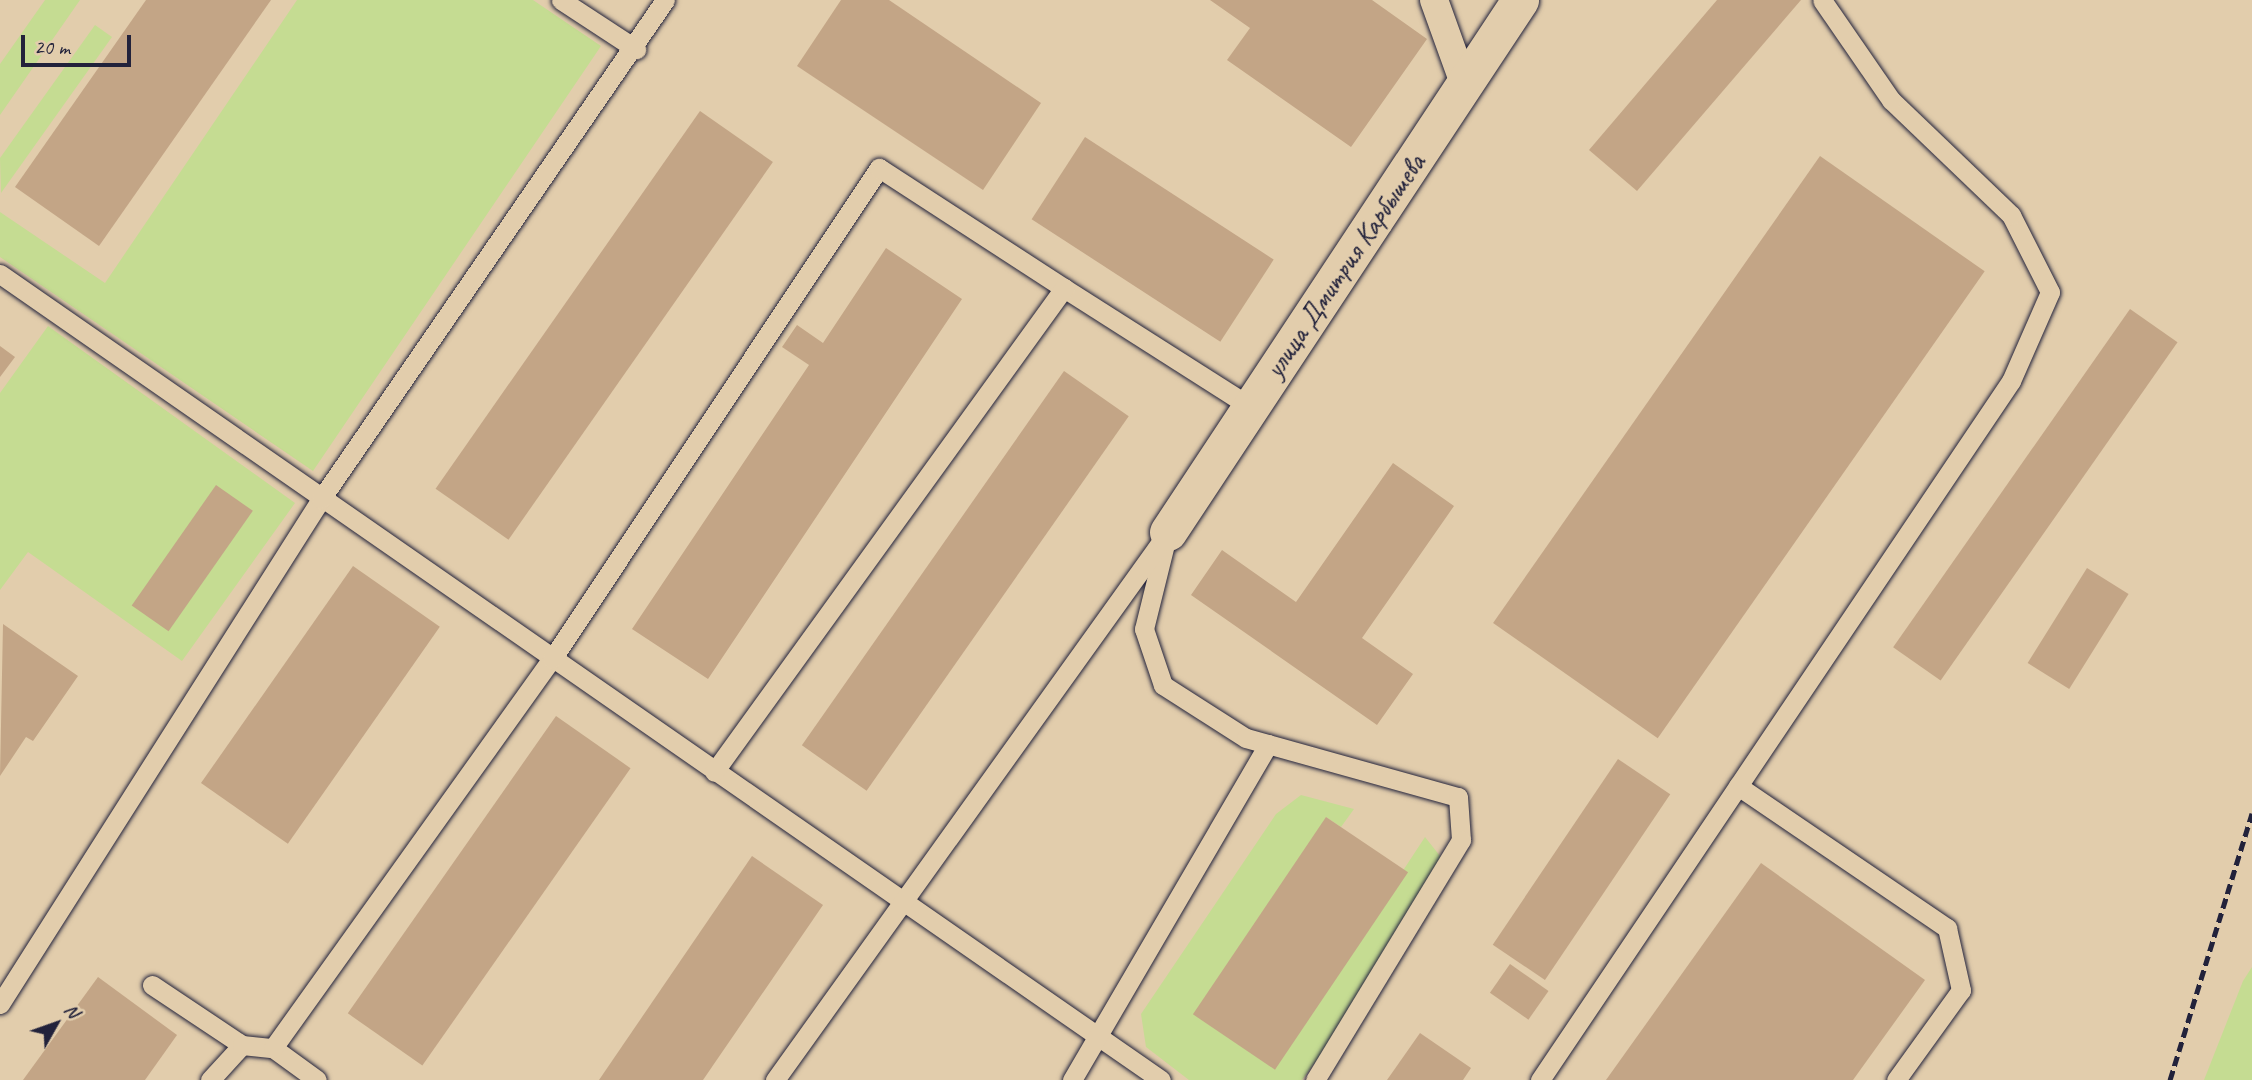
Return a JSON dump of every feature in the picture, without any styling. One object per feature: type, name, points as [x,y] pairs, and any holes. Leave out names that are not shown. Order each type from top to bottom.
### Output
[{"type":"street","points":[[1434,0],[1465,86]]},
{"type":"street","name":"улица Дмитрия Карбышева","points":[[1168,532],[1520,0]]},
{"type":"lane","points":[[561,0],[636,49]]},
{"type":"lane","points":[[0,1004],[321,499],[636,49],[665,0]]},
{"type":"lane","points":[[1540,1080],[2011,381],[2050,292],[2011,215],[1891,100],[1822,0]]},
{"type":"lane","points":[[273,1048],[552,659],[879,168],[1251,407]]},
{"type":"lane","points":[[0,274],[1161,1080]]},
{"type":"lane","points":[[714,772],[1064,288]]},
{"type":"lane","points":[[1168,532],[1144,629],[1163,685],[1246,738],[1458,797],[1461,839],[1315,1080]]},
{"type":"lane","points":[[775,1080],[1168,532]]},
{"type":"lane","points":[[1072,1080],[1101,1040],[1268,744]]},
{"type":"lane","points":[[1738,786],[1947,928],[1961,990],[1896,1080]]},
{"type":"lane","points":[[152,985],[242,1045],[273,1048],[317,1080]]},
{"type":"lane","points":[[210,1080],[242,1045]]},
{"type":"green space","points":[[45,0],[80,0],[0,115],[0,64]]},
{"type":"green space","points":[[297,0],[533,0],[601,46],[313,471],[0,257],[0,212],[105,283]]},
{"type":"green space","points":[[95,25],[112,37],[1,193],[0,158]]},
{"type":"green space","points":[[48,326],[295,503],[182,661],[28,552],[0,590],[0,393]]},
{"type":"green space","points":[[1301,795],[1354,809],[1341,827],[1326,817],[1273,1069],[1425,837],[1444,861],[1431,905],[1302,1080],[1189,1080],[1146,1047],[1141,1014],[1276,814]]},
{"type":"green space","points":[[2252,967],[2252,1080],[2204,1080],[2243,981]]},
{"type":"building","points":[[146,0],[271,0],[99,246],[15,187]]},
{"type":"building","points":[[841,0],[889,0],[1041,103],[983,190],[797,66]]},
{"type":"building","points":[[1210,0],[1372,0],[1427,39],[1351,147],[1227,60],[1250,28]]},
{"type":"building","points":[[1717,0],[1801,0],[1637,191],[1589,150]]},
{"type":"building","points":[[700,111],[773,162],[508,540],[436,489]]},
{"type":"building","points":[[1085,137],[1274,260],[1220,342],[1032,219]]},
{"type":"building","points":[[1820,156],[1985,271],[1658,738],[1493,623]]},
{"type":"building","points":[[886,248],[962,299],[708,679],[632,629],[809,365],[782,347],[797,325],[823,343]]},
{"type":"building","points":[[2130,309],[2178,342],[1941,681],[1893,647]]},
{"type":"building","points":[[0,346],[15,357],[0,377]]},
{"type":"building","points":[[1064,371],[1129,416],[867,791],[802,745]]},
{"type":"building","points":[[1393,463],[1454,506],[1362,638],[1413,674],[1377,725],[1191,595],[1222,550],[1296,602]]},
{"type":"building","points":[[216,485],[253,511],[169,631],[132,605]]},
{"type":"building","points":[[353,566],[440,627],[288,844],[201,783]]},
{"type":"building","points":[[2087,568],[2129,594],[2069,689],[2028,663]]},
{"type":"building","points":[[3,624],[78,676],[33,741],[26,737],[0,776]]},
{"type":"building","points":[[556,716],[631,768],[422,1066],[348,1013]]},
{"type":"building","points":[[1618,759],[1670,794],[1545,980],[1493,945]]},
{"type":"building","points":[[1326,817],[1408,872],[1275,1070],[1193,1014]]},
{"type":"building","points":[[752,856],[823,905],[703,1080],[599,1080]]},
{"type":"building","points":[[1761,863],[1925,980],[1853,1080],[1606,1080]]},
{"type":"building","points":[[1510,964],[1549,991],[1528,1020],[1490,993]]},
{"type":"building","points":[[98,977],[177,1035],[145,1080],[23,1080]]},
{"type":"building","points":[[1420,1033],[1471,1068],[1463,1080],[1387,1080]]},
{"type":"railway","points":[[2170,1080],[2252,813]]}]
